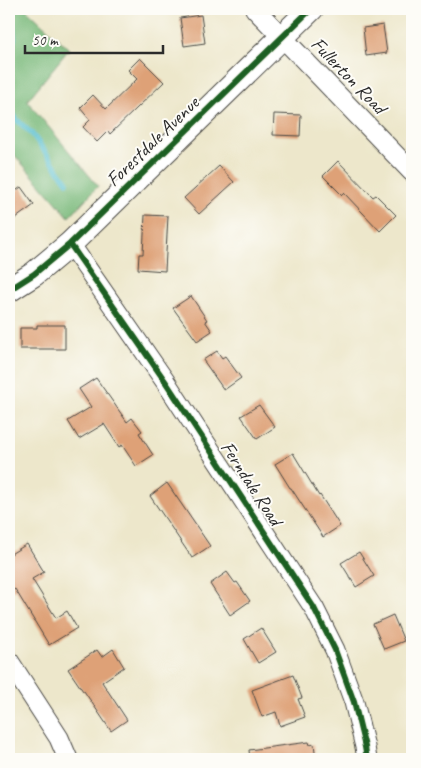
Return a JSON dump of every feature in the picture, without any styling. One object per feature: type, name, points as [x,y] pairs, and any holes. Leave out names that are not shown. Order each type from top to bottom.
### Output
[{"type":"street","name":"Fullerton Road","points":[[255,9],[412,172]]},
{"type":"street","name":"Forestdale Avenue","points":[[9,290],[34,274],[70,244],[312,9]]},
{"type":"street","name":"Ferndale Road","points":[[70,244],[165,381],[314,608],[334,650],[354,702],[367,759]]},
{"type":"street","points":[[9,660],[59,738],[68,759]]},
{"type":"green space","points":[[9,9],[26,9],[69,49],[27,101],[98,186],[69,217],[9,149]]},
{"type":"building","points":[[201,15],[205,43],[184,46],[180,18]]},
{"type":"building","points":[[383,25],[387,53],[366,56],[363,28]]},
{"type":"building","points":[[140,58],[164,82],[110,134],[108,131],[97,142],[83,127],[90,120],[80,108],[93,95],[106,109],[137,79],[128,70]]},
{"type":"building","points":[[274,114],[301,115],[300,136],[273,135]]},
{"type":"building","points":[[338,161],[373,197],[376,195],[396,215],[380,231],[344,193],[342,195],[323,176]]},
{"type":"building","points":[[219,166],[234,182],[199,214],[184,198]]},
{"type":"building","points":[[21,187],[34,205],[9,223],[9,196]]},
{"type":"building","points":[[145,215],[168,216],[165,271],[138,269],[139,254],[143,254]]},
{"type":"building","points":[[191,296],[212,331],[197,341],[173,308]]},
{"type":"building","points":[[37,325],[65,325],[65,349],[20,349],[20,328],[37,328]]},
{"type":"building","points":[[217,351],[222,358],[225,356],[241,378],[224,390],[203,360]]},
{"type":"building","points":[[96,378],[127,422],[132,418],[142,431],[139,433],[153,455],[136,466],[122,445],[119,447],[104,424],[79,439],[68,421],[91,407],[79,389]]},
{"type":"building","points":[[259,405],[275,427],[257,439],[241,416]]},
{"type":"building","points":[[293,453],[340,526],[323,537],[275,464]]},
{"type":"building","points":[[167,483],[210,546],[192,558],[150,496]]},
{"type":"building","points":[[27,544],[44,572],[32,579],[56,618],[67,611],[77,628],[49,645],[15,589],[9,593],[9,555]]},
{"type":"building","points":[[359,552],[374,576],[356,587],[341,563]]},
{"type":"building","points":[[227,572],[235,583],[237,582],[250,601],[230,615],[210,584]]},
{"type":"building","points":[[393,615],[404,641],[384,649],[373,624]]},
{"type":"building","points":[[261,628],[276,652],[258,663],[244,639]]},
{"type":"building","points":[[113,649],[124,667],[102,682],[127,720],[111,731],[68,669],[97,650],[102,657]]},
{"type":"building","points":[[293,675],[302,698],[298,699],[305,717],[280,726],[276,712],[262,717],[252,690]]},
{"type":"building","points":[[309,742],[310,745],[314,744],[316,759],[250,759],[249,750]]},
{"type":"waterway","points":[[9,13],[12,18],[14,39],[9,51]]},
{"type":"waterway","points":[[9,108],[17,120],[32,134],[67,182]]},
{"type":"cycle path","points":[[9,290],[34,274],[70,244],[311,9]]},
{"type":"cycle path","points":[[70,244],[165,381],[314,608],[335,650],[354,702],[367,759]]}]
